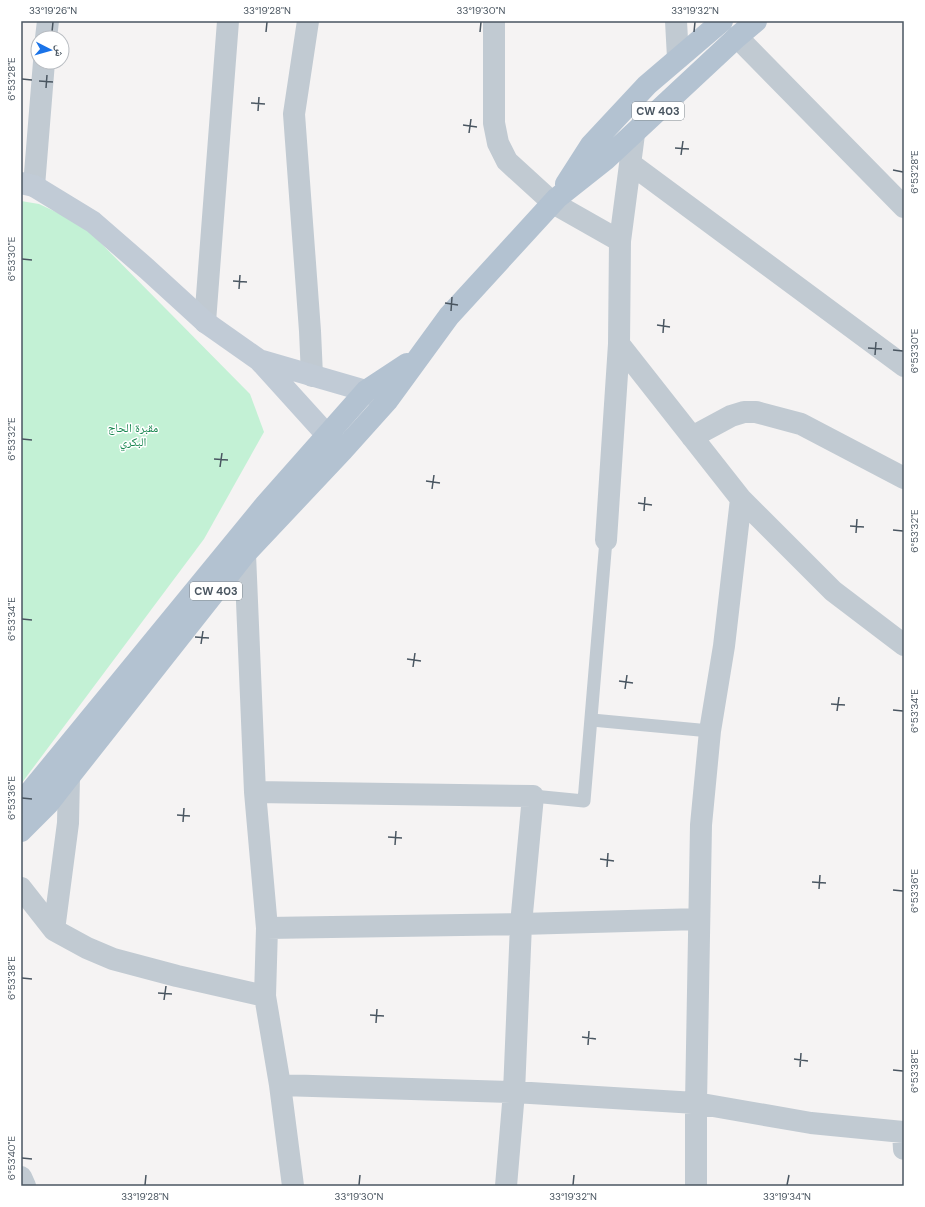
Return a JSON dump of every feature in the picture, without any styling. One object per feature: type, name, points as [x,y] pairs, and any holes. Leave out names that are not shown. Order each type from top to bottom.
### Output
[{"type":"main road","name":"CW 403","points":[[555,201],[591,145],[647,85],[722,21]]},
{"type":"main road","name":"CW 403","points":[[21,831],[48,804],[245,554],[343,450],[386,401],[449,316],[555,201],[606,160],[756,21]]},
{"type":"main road","name":"CW 403","points":[[21,803],[266,504],[366,391],[418,357]]},
{"type":"street","points":[[205,322],[228,21]]},
{"type":"street","points":[[308,21],[294,114],[312,376]]},
{"type":"street","points":[[494,21],[494,123],[498,143],[507,161],[555,201],[620,240]]},
{"type":"street","points":[[676,21],[678,58]]},
{"type":"street","points":[[737,37],[904,208]]},
{"type":"street","points":[[43,70],[28,184],[93,222],[205,322],[259,360],[327,435],[343,450]]},
{"type":"street","points":[[606,540],[619,344],[620,240],[634,134]]},
{"type":"street","points":[[631,164],[904,366]]},
{"type":"street","points":[[619,344],[741,499],[832,591],[904,645]]},
{"type":"street","points":[[259,360],[366,391],[386,401]]},
{"type":"street","points":[[692,437],[731,416],[744,412],[756,412],[801,424],[904,478]]},
{"type":"street","points":[[696,1186],[699,919],[702,825],[710,731],[724,646],[741,499]]},
{"type":"street","points":[[245,554],[255,792],[267,928],[265,996],[280,1085],[293,1186]]},
{"type":"street","points":[[54,930],[68,823],[69,777]]},
{"type":"street","points":[[255,792],[532,796],[521,924],[514,1092],[506,1186]]},
{"type":"street","points":[[21,888],[54,930],[87,948],[114,959],[177,976],[265,996]]},
{"type":"street","points":[[267,928],[521,924],[699,919]]},
{"type":"street","points":[[280,1085],[514,1092],[696,1103],[904,1138]]},
{"type":"street","points":[[21,1176],[25,1186]]},
{"type":"lane","points":[[532,796],[584,801],[606,540]]},
{"type":"lane","points":[[592,720],[710,731]]},
{"type":"green space","name":"مقبرة الحاج البكري","points":[[21,201],[39,204],[82,224],[250,394],[264,432],[204,539],[21,784]]}]
